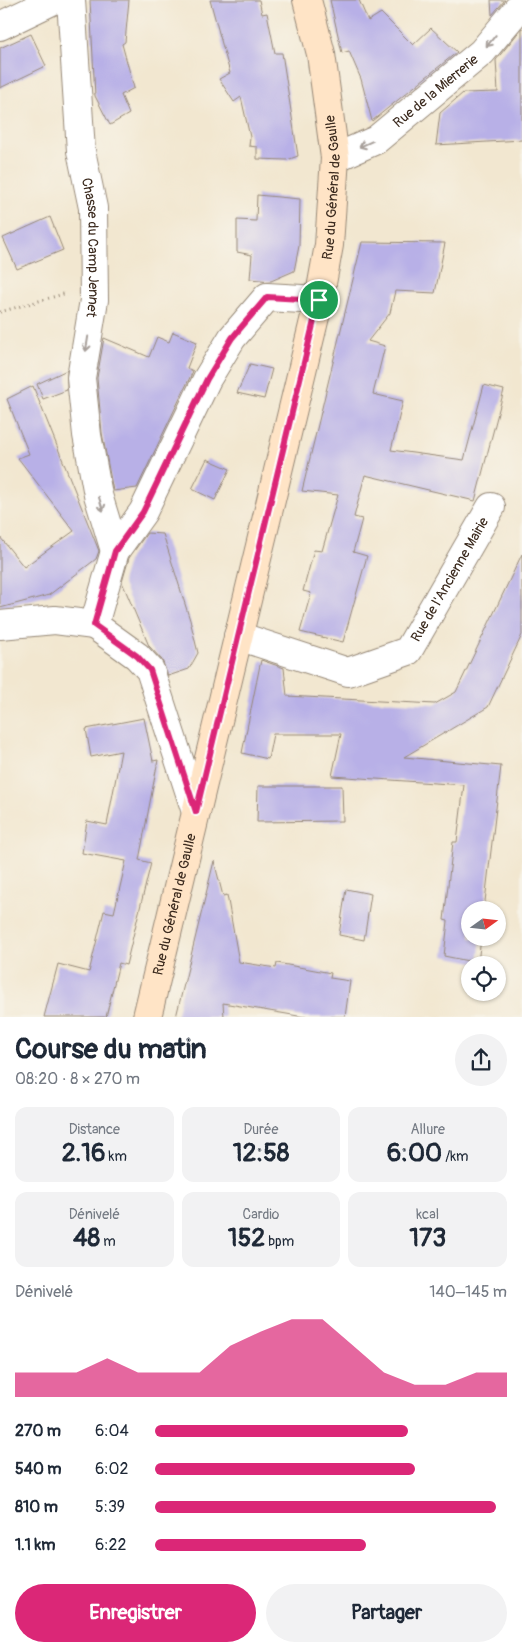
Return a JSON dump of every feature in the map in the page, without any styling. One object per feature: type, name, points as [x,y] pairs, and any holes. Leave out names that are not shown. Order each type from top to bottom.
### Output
[{"type":"main road","name":"Rue du Général de Gaulle","points":[[147,1017],[319,300],[329,245],[335,158],[320,54],[307,0]]},
{"type":"street","points":[[0,26],[54,0]]},
{"type":"street","name":"Chasse du Camp Jennet","points":[[71,0],[81,151],[93,208],[94,300],[81,378],[87,435],[98,495],[115,551]]},
{"type":"street","name":"Rue de la Mierrerie","points":[[335,158],[376,140],[384,134],[482,52],[522,4]]},
{"type":"street","points":[[94,625],[115,551],[143,512],[207,379],[232,338],[267,297],[319,300]]},
{"type":"street","name":"Rue de l'Ancienne Mairie","points":[[238,636],[348,672],[408,651],[491,507]]},
{"type":"street","points":[[0,626],[55,620],[94,625],[137,656],[150,670],[196,812]]},
{"type":"path","points":[[0,312],[94,285]]},
{"type":"building","points":[[90,0],[129,0],[125,42],[122,44],[134,88],[121,95],[129,114],[110,125],[95,96]]},
{"type":"building","points":[[210,0],[259,0],[262,14],[267,13],[275,53],[282,53],[298,156],[287,160],[257,159],[257,147],[249,146],[250,137],[241,97],[234,102],[219,79],[230,73]]},
{"type":"building","points":[[330,0],[359,0],[368,21],[381,13],[413,45],[431,28],[457,52],[372,121],[361,79],[349,51],[342,53]]},
{"type":"building","points":[[491,0],[505,0],[492,15]]},
{"type":"building","points":[[522,28],[522,140],[436,145],[440,113],[463,93],[498,92],[496,60]]},
{"type":"building","points":[[31,34],[46,66],[0,88],[0,48]]},
{"type":"building","points":[[257,195],[300,199],[299,246],[294,271],[271,281],[250,279],[252,255],[237,252],[237,220],[256,221]]},
{"type":"building","points":[[50,217],[63,250],[17,269],[3,238]]},
{"type":"building","points":[[362,242],[445,243],[435,293],[395,291],[390,313],[368,341],[385,346],[373,394],[403,401],[391,450],[464,460],[484,385],[504,390],[475,501],[365,475],[354,517],[362,519],[353,552],[367,556],[343,642],[300,632],[311,593],[303,591],[314,550],[322,551],[338,495],[302,491]]},
{"type":"building","points":[[173,332],[197,342],[187,368],[193,371],[137,488],[113,491],[102,433],[97,378],[104,338],[149,357],[157,337],[169,342]]},
{"type":"building","points":[[250,364],[272,369],[264,399],[237,393]]},
{"type":"building","points":[[67,370],[67,390],[43,399],[37,384]]},
{"type":"building","points":[[33,386],[99,551],[96,559],[49,595],[0,608],[0,537],[24,567],[74,531],[18,458],[29,454],[7,399]]},
{"type":"building","points":[[207,459],[230,469],[215,500],[192,489]]},
{"type":"building","points":[[147,533],[163,534],[190,620],[198,653],[189,669],[168,676],[162,660],[149,646],[122,582],[129,558]]},
{"type":"building","points":[[522,554],[522,635],[488,707],[404,757],[501,766],[485,901],[461,901],[461,946],[480,946],[479,956],[461,956],[461,960],[444,956],[448,921],[444,920],[453,842],[457,842],[464,785],[332,776],[341,734],[273,734],[268,759],[242,753],[261,660],[284,668],[287,696],[435,704],[456,692]]},
{"type":"building","points":[[144,718],[153,761],[158,760],[139,860],[151,863],[126,965],[119,963],[106,1017],[44,1017],[58,964],[89,972],[104,911],[114,913],[126,861],[82,853],[87,821],[107,825],[121,751],[91,757],[86,729]]},
{"type":"building","points":[[258,786],[342,786],[343,821],[257,822]]},
{"type":"building","points":[[214,861],[223,896],[227,895],[239,962],[276,968],[277,963],[331,973],[330,978],[350,981],[345,1017],[304,1017],[223,1003],[224,1017],[176,1017]]},
{"type":"building","points":[[346,889],[371,894],[364,940],[339,935]]},
{"type":"route","points":[[267,297],[319,300],[196,812],[150,670],[137,656],[94,625],[115,551],[143,512],[207,379],[232,338],[267,297]]}]
